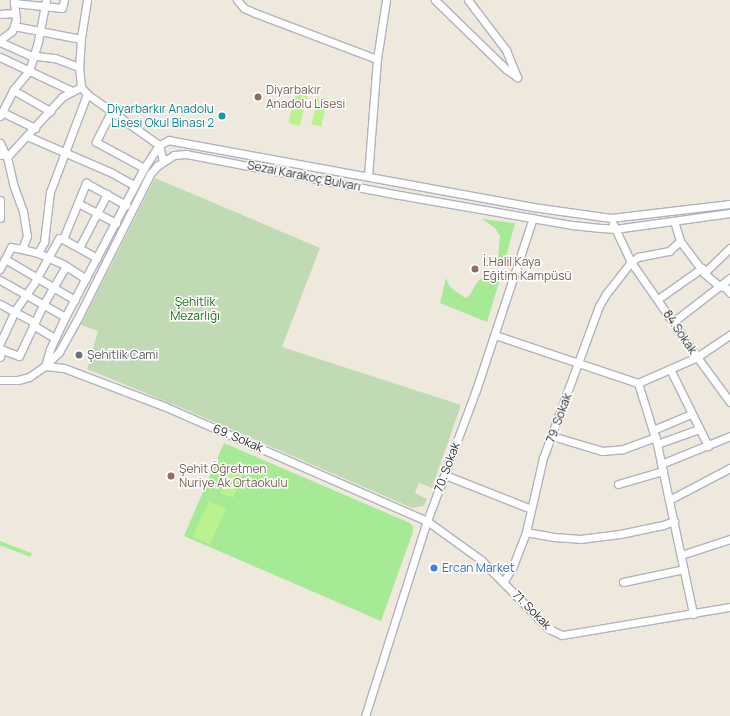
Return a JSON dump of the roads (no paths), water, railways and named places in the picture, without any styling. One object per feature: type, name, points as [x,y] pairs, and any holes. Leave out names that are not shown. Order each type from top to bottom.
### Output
[{"type":"street","points":[[64,0],[62,8],[45,3],[14,1],[14,26],[12,31],[0,41],[29,55],[55,58],[79,67]]},
{"type":"street","points":[[87,0],[81,39],[79,67],[81,86],[88,94],[159,145],[163,161]]},
{"type":"street","points":[[236,0],[244,8],[254,13],[377,59]]},
{"type":"street","points":[[368,176],[377,59],[386,0]]},
{"type":"street","points":[[435,0],[501,64],[517,77],[506,50],[468,0]]},
{"type":"street","points":[[35,128],[1,114],[14,90],[29,71],[34,56],[45,3]]},
{"type":"street","points":[[0,14],[15,13]]},
{"type":"street","points":[[14,26],[81,39]]},
{"type":"street","points":[[0,57],[72,91]]},
{"type":"street","points":[[4,156],[35,128],[62,98],[81,86]]},
{"type":"street","points":[[14,90],[50,111]]},
{"type":"street","points":[[38,253],[44,242],[50,192],[88,94]]},
{"type":"street","points":[[112,110],[96,142],[144,168]]},
{"type":"street","points":[[27,136],[65,154],[112,173],[135,186]]},
{"type":"street","points":[[45,366],[55,338],[126,205],[144,168],[159,145],[169,140],[189,142],[533,207],[611,218],[730,204]]},
{"type":"street","points":[[0,144],[23,211],[26,236],[22,249]]},
{"type":"street","name":"Sezai Karakoç Bulvarı","points":[[0,380],[18,380],[29,377],[45,366],[59,352],[79,316],[150,174],[163,161],[174,155],[186,154],[572,225],[615,228],[730,214]]},
{"type":"street","points":[[64,239],[86,183],[126,205]]},
{"type":"street","points":[[79,248],[106,194]]},
{"type":"street","points":[[0,200],[0,218]]},
{"type":"street","points":[[78,203],[116,223]]},
{"type":"street","name":"70. Sokak","points":[[365,716],[427,521],[495,335],[533,218]]},
{"type":"street","name":"84.Sokak","points":[[611,218],[631,262],[730,402]]},
{"type":"street","points":[[674,221],[680,241],[703,271],[720,286],[726,288],[730,293]]},
{"type":"street","points":[[0,357],[1,347],[15,312],[50,258],[59,238],[64,239],[97,258]]},
{"type":"street","points":[[631,262],[638,257],[669,251],[680,241]]},
{"type":"street","points":[[0,269],[11,247],[38,253],[50,258],[86,279]]},
{"type":"street","points":[[658,299],[703,271],[730,248]]},
{"type":"street","points":[[4,260],[75,300]]},
{"type":"street","name":"79. Sokak","points":[[504,581],[513,566],[526,532],[544,458],[599,306],[606,294],[631,262]]},
{"type":"street","points":[[1,347],[18,356],[43,305],[66,266]]},
{"type":"street","points":[[673,322],[730,278]]},
{"type":"street","points":[[0,280],[66,318]]},
{"type":"street","points":[[0,304],[55,338]]},
{"type":"street","points":[[495,335],[638,383],[697,357],[730,335]]},
{"type":"street","name":"69. Sokak","points":[[45,366],[64,368],[166,407],[427,521]]},
{"type":"street","points":[[670,369],[708,446]]},
{"type":"street","points":[[638,383],[656,441],[684,569],[692,614]]},
{"type":"street","points":[[653,430],[691,414]]},
{"type":"street","points":[[552,436],[602,451],[624,449],[699,429]]},
{"type":"street","points":[[618,484],[662,468],[730,436]]},
{"type":"street","points":[[669,500],[730,468]]},
{"type":"street","points":[[445,475],[531,509]]},
{"type":"street","name":"71. Sokak","points":[[427,521],[482,560],[549,629],[562,635],[730,607]]},
{"type":"street","points":[[526,532],[553,537],[580,539],[627,532],[674,521]]},
{"type":"street","points":[[681,555],[730,540]]},
{"type":"street","points":[[623,582],[684,569]]},
{"type":"place","name":"Diyarbakır Anadolu Lisesi","points":[[258,97]]},
{"type":"place","name":"Diyarbarkır Anadolu Lisesi Okul Binası 2","points":[[222,116]]},
{"type":"place","name":"İ.Halil Kaya Eğitim Kampüsü","points":[[475,269]]},
{"type":"place","name":"Şehitlik Cami","points":[[79,355]]},
{"type":"place","name":"Şehit Öğretmen Nuriye Ak Ortaokulu","points":[[171,476]]},
{"type":"place","name":"Ercan Market","points":[[434,568]]},
{"type":"park label","name":"Şehitlik Mezarlığı","points":[[195,309]]}]
